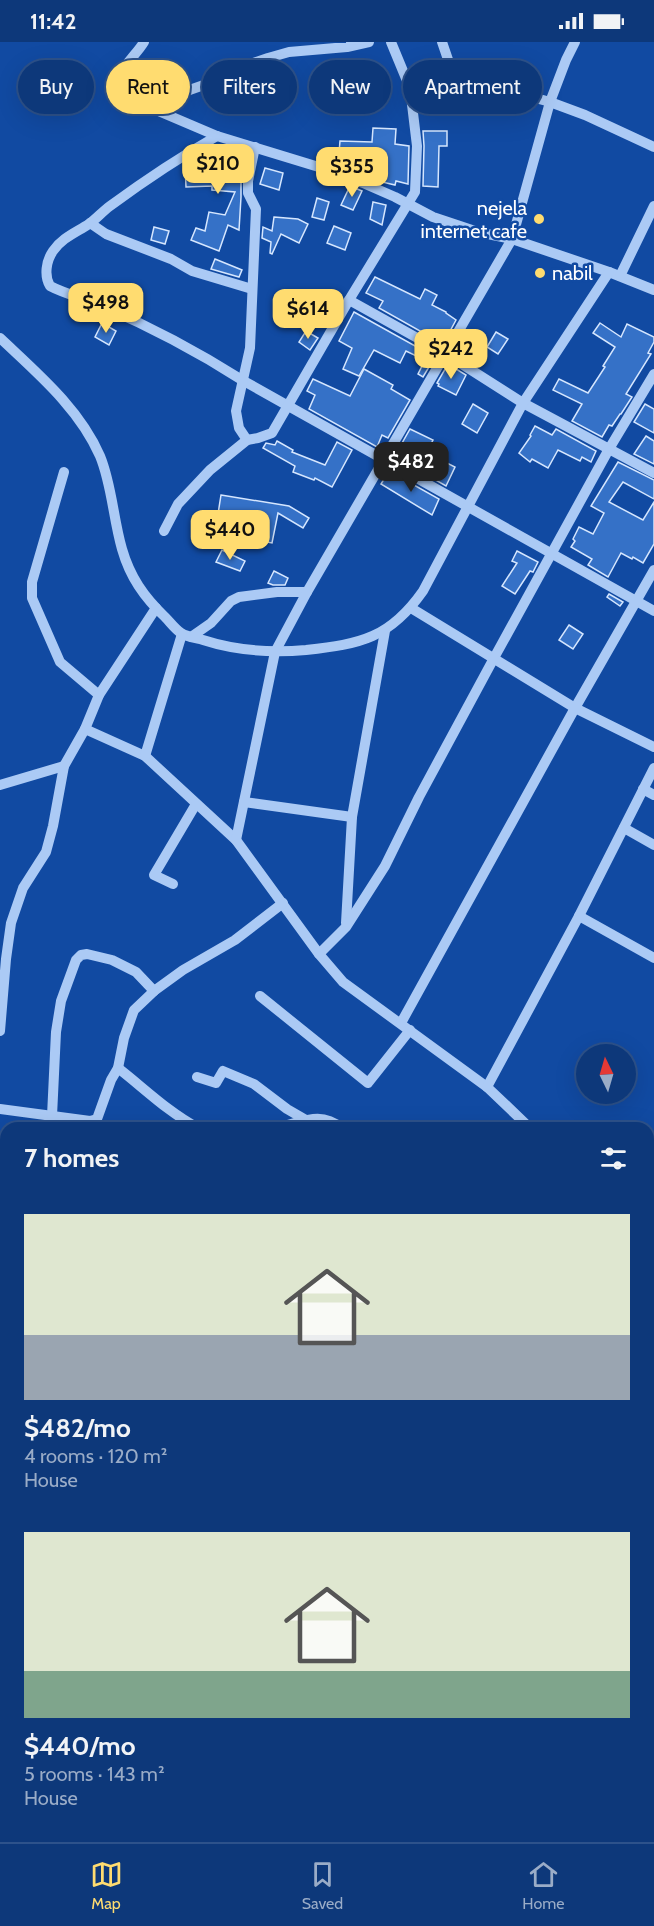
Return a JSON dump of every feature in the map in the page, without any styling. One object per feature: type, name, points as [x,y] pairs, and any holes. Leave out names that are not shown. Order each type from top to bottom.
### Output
[{"type":"street","points":[[130,60],[144,42]]},
{"type":"street","points":[[190,90],[218,80],[242,67],[313,45],[346,47],[369,42]]},
{"type":"street","points":[[392,42],[403,70]]},
{"type":"street","points":[[442,42],[448,60]]},
{"type":"street","points":[[236,840],[275,652],[307,591],[512,240],[550,102],[575,42]]},
{"type":"street","points":[[542,100],[585,115],[654,147]]},
{"type":"street","points":[[165,114],[217,135],[342,176],[395,197],[433,217],[609,272],[654,290]]},
{"type":"street","points":[[164,531],[178,504],[210,470],[247,440],[272,433],[415,192],[417,146],[413,114]]},
{"type":"street","points":[[217,135],[108,207],[90,223],[63,239],[52,253],[46,270],[46,278],[50,286],[100,305],[203,355],[242,380],[654,611]]},
{"type":"street","points":[[247,440],[239,428],[236,411],[250,348],[256,209],[248,193],[248,181],[255,147]]},
{"type":"street","points":[[620,276],[654,206]]},
{"type":"street","points":[[90,223],[106,234],[171,259],[192,271],[252,289]]},
{"type":"street","points":[[0,338],[39,374],[87,431],[106,472],[121,546],[128,567],[141,591],[156,609],[187,635],[230,647],[275,652],[352,644],[385,630],[411,608],[423,591],[523,403],[609,272]]},
{"type":"street","points":[[349,300],[446,354],[523,403],[654,473]]},
{"type":"street","points":[[319,954],[346,927],[385,866],[419,797],[494,658],[609,449],[654,374]]},
{"type":"street","points":[[64,472],[32,582],[32,598],[60,662],[99,695]]},
{"type":"street","points":[[260,996],[368,1083],[405,1026],[575,708],[654,570]]},
{"type":"street","points":[[145,756],[187,635],[211,623],[223,608],[239,597],[307,591]]},
{"type":"street","points":[[411,608],[575,708],[654,747]]},
{"type":"street","points":[[0,1031],[3,959],[11,923],[23,888],[46,852],[64,766],[85,729],[99,695],[156,609]]},
{"type":"street","points":[[346,927],[352,817],[385,630]]},
{"type":"street","points":[[85,729],[145,756],[236,840],[319,954],[343,982],[487,1087],[524,1122]]},
{"type":"street","points":[[0,785],[64,766]]},
{"type":"street","points":[[487,1087],[579,916],[654,768]]},
{"type":"street","points":[[643,789],[654,795]]},
{"type":"street","points":[[244,802],[352,817]]},
{"type":"street","points":[[173,884],[154,875],[196,804]]},
{"type":"street","points":[[624,828],[654,845]]},
{"type":"street","points":[[0,1109],[16,1113],[90,1121],[97,1119],[111,1080],[118,1068],[129,1020],[134,1010],[154,991],[183,970],[235,940],[283,903]]},
{"type":"street","points":[[579,916],[654,958]]},
{"type":"street","points":[[52,1116],[54,1060],[61,1001],[79,956],[87,954],[112,960],[136,972],[154,991]]},
{"type":"street","points":[[118,1068],[159,1104],[188,1122]]},
{"type":"street","points":[[196,1077],[216,1083],[223,1071],[235,1075],[254,1084],[287,1109],[306,1119]]},
{"type":"street","points":[[295,1122],[306,1119],[326,1119],[333,1122]]},
{"type":"building","points":[[373,128],[396,129],[395,144],[409,146],[408,184],[396,181],[395,185],[378,181],[382,153],[369,178],[357,173],[359,155],[339,153],[340,141],[372,142]]},
{"type":"building","points":[[423,131],[447,131],[447,146],[439,146],[438,187],[423,186]]},
{"type":"building","points":[[214,155],[245,158],[241,181],[239,230],[228,225],[219,251],[191,240],[196,228],[205,231],[209,212],[225,215],[235,192],[212,190],[212,186],[186,187],[185,164],[214,161]]},
{"type":"building","points":[[265,168],[283,173],[279,190],[260,184]]},
{"type":"building","points":[[350,186],[362,191],[353,210],[341,205]]},
{"type":"building","points":[[317,198],[329,202],[324,220],[312,217]]},
{"type":"building","points":[[373,202],[386,205],[382,225],[370,219]]},
{"type":"building","points":[[274,217],[298,219],[308,224],[299,243],[281,234],[272,254],[270,253],[271,242],[262,238],[263,227],[272,231]]},
{"type":"building","points":[[334,226],[351,233],[345,250],[327,243]]},
{"type":"building","points":[[154,227],[169,231],[165,244],[151,240]]},
{"type":"building","points":[[215,259],[242,270],[239,277],[211,269]]},
{"type":"building","points":[[375,277],[420,299],[425,289],[437,295],[432,305],[456,320],[443,344],[379,308],[383,301],[366,293]]},
{"type":"building","points":[[354,312],[435,357],[423,377],[418,374],[425,360],[406,351],[400,363],[374,350],[359,376],[343,369],[352,348],[339,341]]},
{"type":"building","points":[[102,323],[116,331],[109,345],[95,337]]},
{"type":"building","points":[[600,323],[621,337],[627,324],[654,337],[648,353],[651,354],[626,394],[632,397],[602,437],[572,421],[582,404],[553,390],[559,379],[588,393],[615,347],[593,333]]},
{"type":"building","points":[[306,331],[318,338],[310,350],[299,342]]},
{"type":"building","points":[[496,332],[508,339],[498,354],[487,347]]},
{"type":"building","points":[[448,364],[466,375],[456,395],[438,386],[437,383]]},
{"type":"building","points":[[364,369],[393,385],[391,389],[410,400],[388,438],[382,435],[377,447],[309,409],[315,395],[307,391],[313,379],[350,396]]},
{"type":"building","points":[[473,404],[488,413],[477,433],[462,424]]},
{"type":"building","points":[[645,404],[654,409],[654,433],[634,422]]},
{"type":"building","points":[[535,426],[552,435],[556,429],[596,451],[591,462],[582,457],[580,461],[558,450],[548,468],[532,459],[530,462],[519,453]]},
{"type":"building","points":[[410,429],[433,440],[424,457],[401,445]]},
{"type":"building","points":[[646,436],[654,441],[654,464],[634,454]]},
{"type":"building","points":[[277,441],[293,450],[292,452],[325,465],[337,442],[352,450],[332,487],[315,478],[314,480],[293,472],[295,466],[263,448],[266,443],[275,445]]},
{"type":"building","points":[[441,460],[455,467],[446,486],[432,478]]},
{"type":"building","points":[[618,462],[654,480],[654,499],[623,482],[609,502],[643,520],[654,502],[654,544],[643,563],[621,553],[608,577],[588,565],[592,559],[571,547],[579,527],[593,534],[604,513],[591,506]]},
{"type":"building","points":[[389,471],[439,499],[432,515],[381,484]]},
{"type":"building","points":[[221,495],[289,506],[309,518],[303,528],[278,513],[272,543],[215,533]]},
{"type":"building","points":[[222,550],[245,561],[240,571],[216,562]]},
{"type":"building","points":[[517,551],[538,562],[515,594],[502,586],[517,563],[512,561]]},
{"type":"building","points":[[274,571],[288,578],[285,585],[268,583]]},
{"type":"building","points":[[609,594],[623,602],[620,606],[607,597]]},
{"type":"building","points":[[569,625],[583,634],[573,649],[559,640]]},
{"type":"place","name":"nejela internet cafe","points":[[539,219]]},
{"type":"place","name":"nabil","points":[[540,273]]}]
